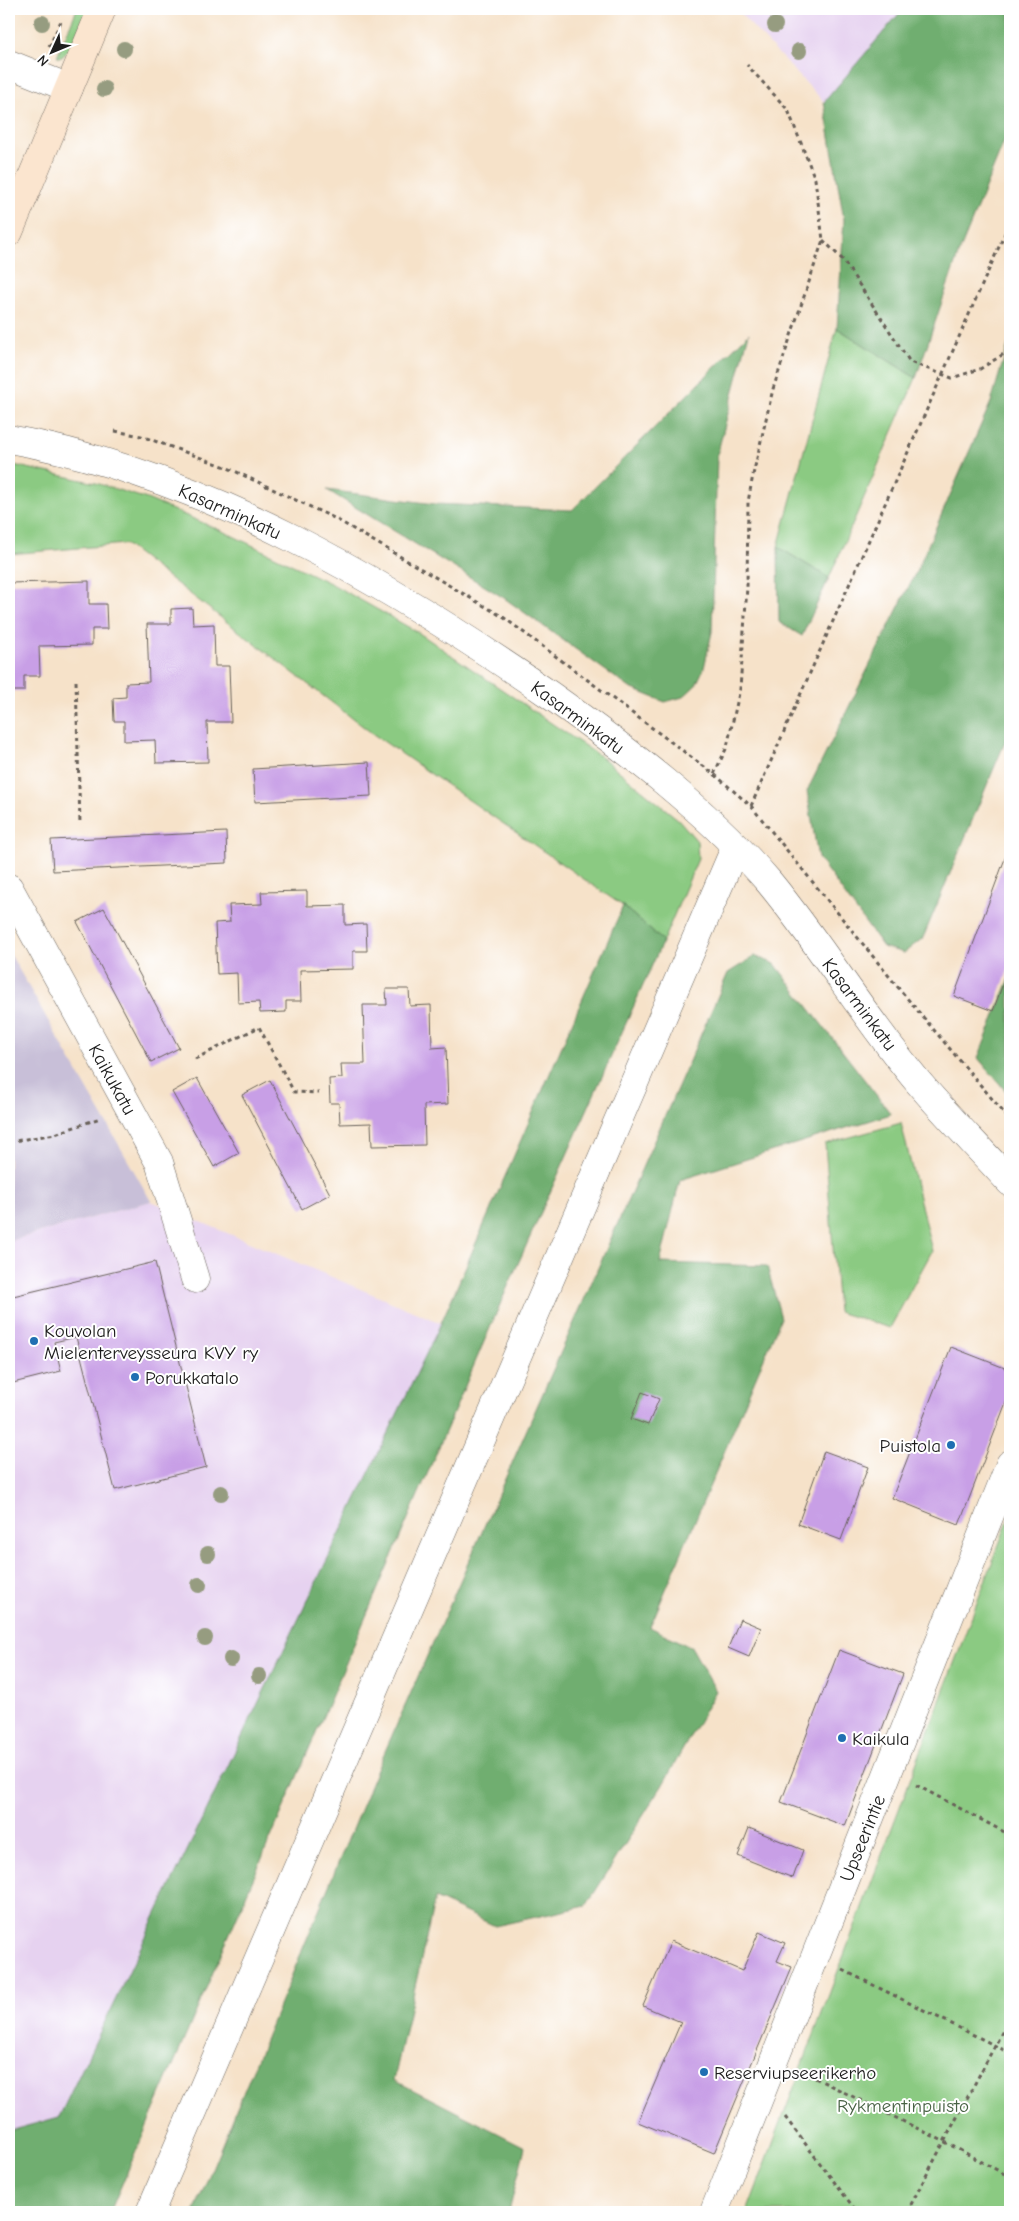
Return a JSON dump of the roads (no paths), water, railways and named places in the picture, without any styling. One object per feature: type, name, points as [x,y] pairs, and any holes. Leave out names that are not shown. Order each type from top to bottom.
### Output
[{"type":"street","points":[[9,232],[102,9]]},
{"type":"street","points":[[9,64],[69,88]]},
{"type":"street","name":"Kasarminkatu","points":[[9,438],[38,444],[138,473],[229,508],[320,552],[472,641],[593,726],[689,803],[768,882],[919,1082],[1010,1182]]},
{"type":"street","points":[[150,2212],[735,848]]},
{"type":"street","name":"Kaikukatu","points":[[9,888],[159,1162],[195,1279]]},
{"type":"street","name":"Upseerintie","points":[[714,2212],[1010,1464]]},
{"type":"place","name":"Kouvolan Mielenterveysseura KVY ry","points":[[34,1341]]},
{"type":"place","name":"Porukkatalo","points":[[135,1377]]},
{"type":"place","name":"Puistola","points":[[951,1445]]},
{"type":"place","name":"Kaikula","points":[[842,1738]]},
{"type":"place","name":"Reserviupseerikerho","points":[[704,2072]]},
{"type":"park label","name":"Rykmentinpuisto","points":[[903,2105]]}]
